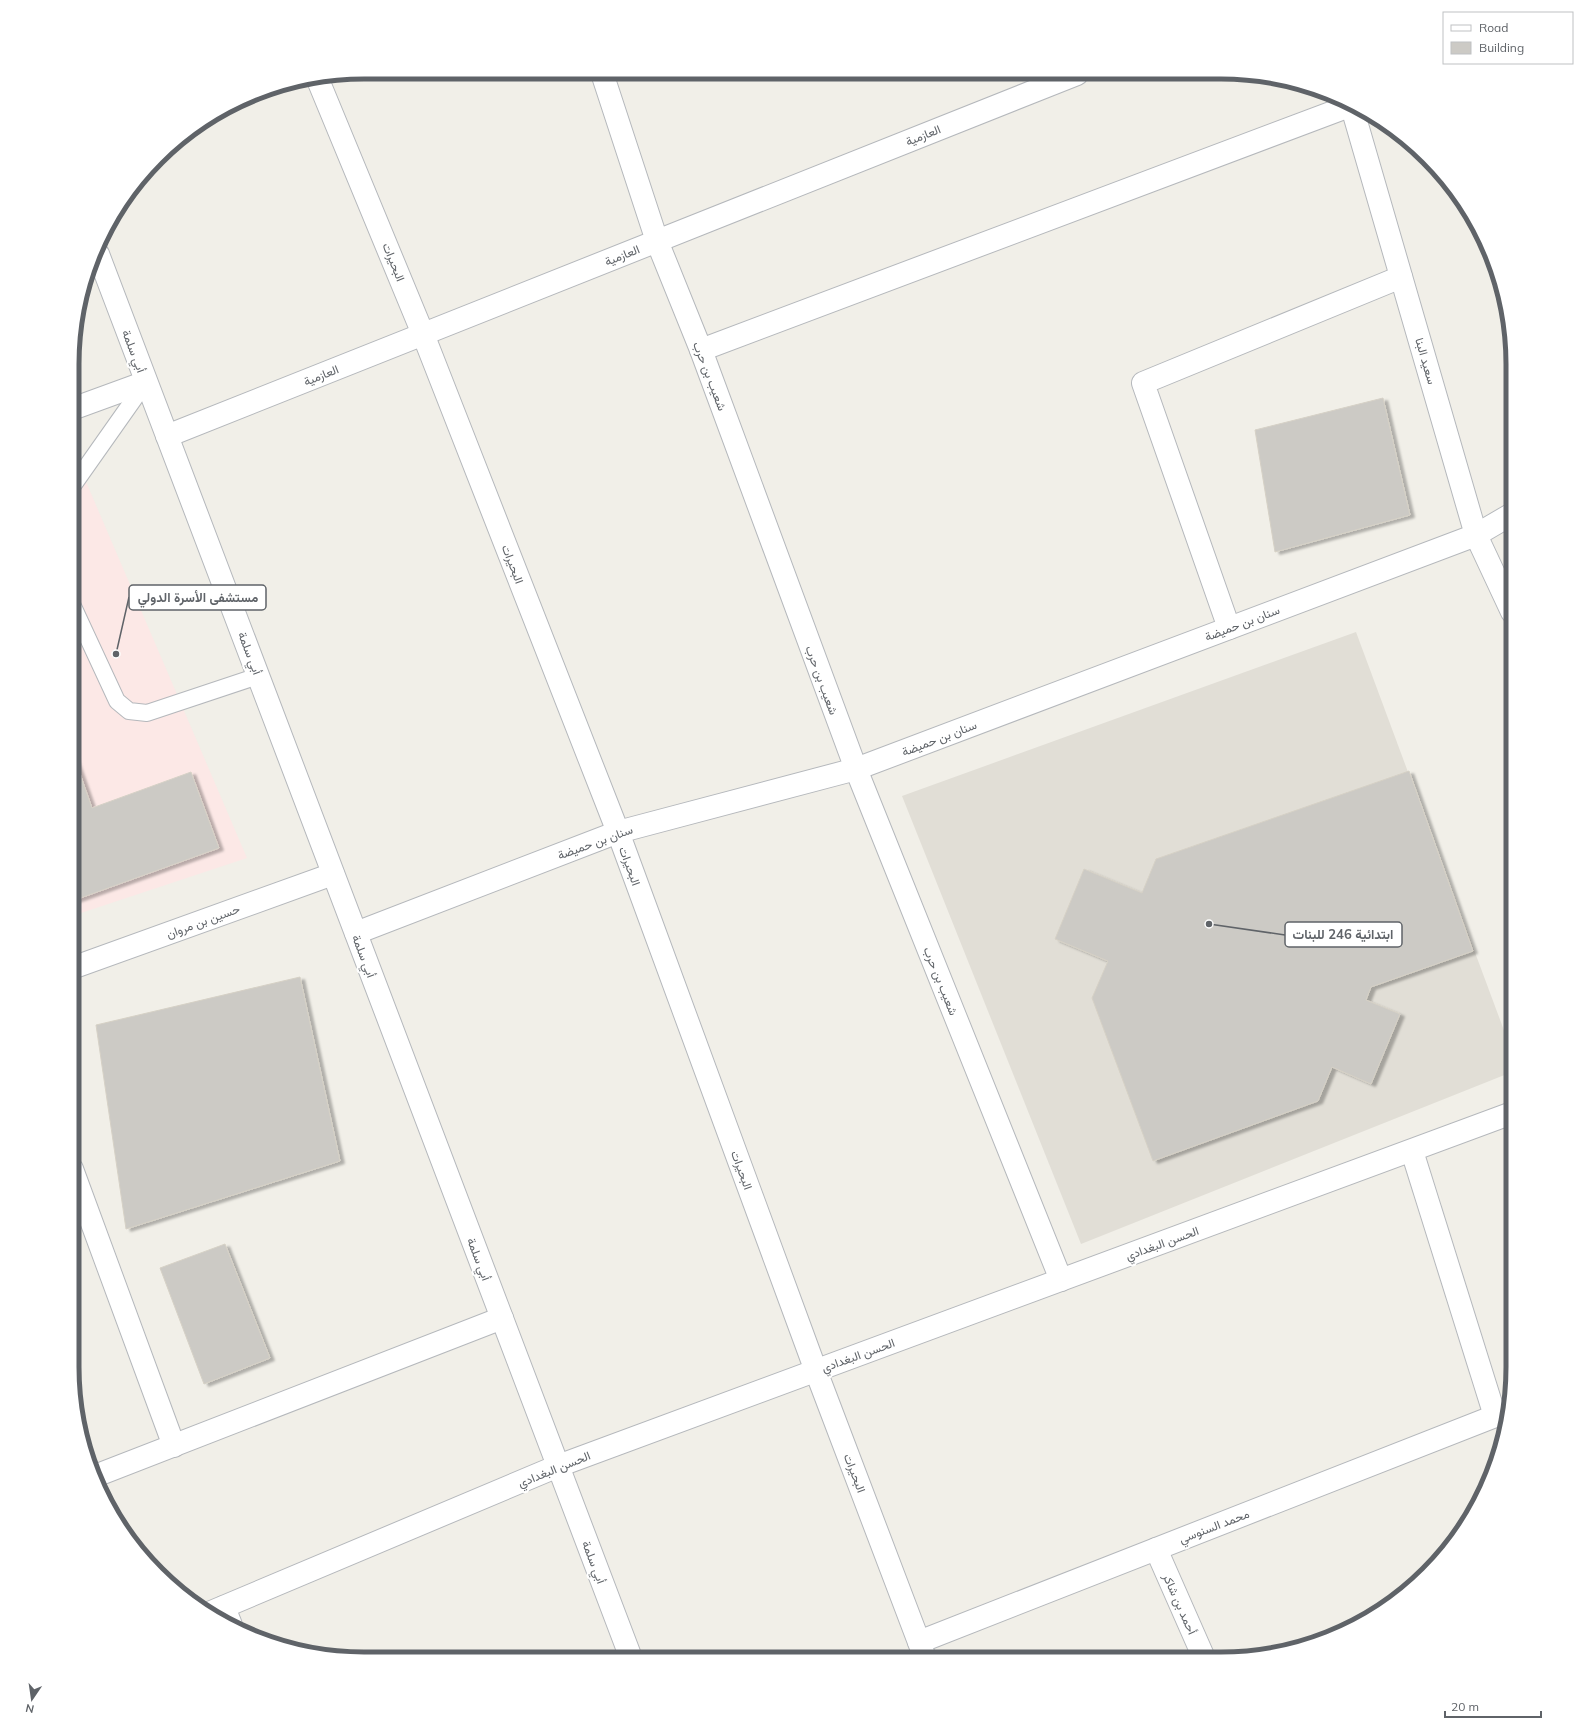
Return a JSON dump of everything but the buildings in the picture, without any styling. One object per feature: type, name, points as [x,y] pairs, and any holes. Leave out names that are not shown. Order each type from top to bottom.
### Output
[{"type":"street","name":"شعيب بن حرب","points":[[604,79],[657,241],[701,350],[856,770],[1061,1280]]},
{"type":"street","name":"العازمية","points":[[167,436],[1064,79]]},
{"type":"street","name":"البحيرات","points":[[319,82],[423,334],[618,832],[816,1371],[922,1650]]},
{"type":"street","points":[[701,350],[1344,107]]},
{"type":"street","name":"سعيد البنا","points":[[1354,112],[1476,535],[1506,599]]},
{"type":"street","name":"أبي سلمة","points":[[100,258],[629,1652]]},
{"type":"street","points":[[1229,628],[1143,383],[1401,278]]},
{"type":"street","points":[[79,406],[146,382]]},
{"type":"street","name":"سنان بن حميضة","points":[[356,933],[618,832],[856,770],[1476,535],[1506,518]]},
{"type":"street","name":"حسين بن مروان","points":[[79,965],[333,874]]},
{"type":"street","name":"الحسن البغدادي","points":[[223,1614],[558,1466],[1506,1116]]},
{"type":"street","points":[[1412,1151],[1501,1414]]},
{"type":"street","points":[[79,1188],[174,1446]]},
{"type":"street","points":[[100,1474],[502,1318]]},
{"type":"street","name":"محمد السنوسي","points":[[922,1650],[1156,1549],[1501,1414]]},
{"type":"street","name":"أحمد بن شاكر","points":[[1156,1549],[1201,1652]]},
{"type":"lane","points":[[79,477],[146,382]]},
{"type":"lane","points":[[79,619],[117,701],[129,711],[147,713],[258,676]]},
{"type":"shaded area","points":[[79,465],[247,858],[79,914]]},
{"type":"shaded area","points":[[1356,632],[1506,1036],[1506,1074],[1081,1244],[902,796]]},
{"type":"place","name":"مستشفى الأسرة الدولي","points":[[116,654]]},
{"type":"place","name":"ابتدائية 246 للبنات","points":[[1209,924]]}]
